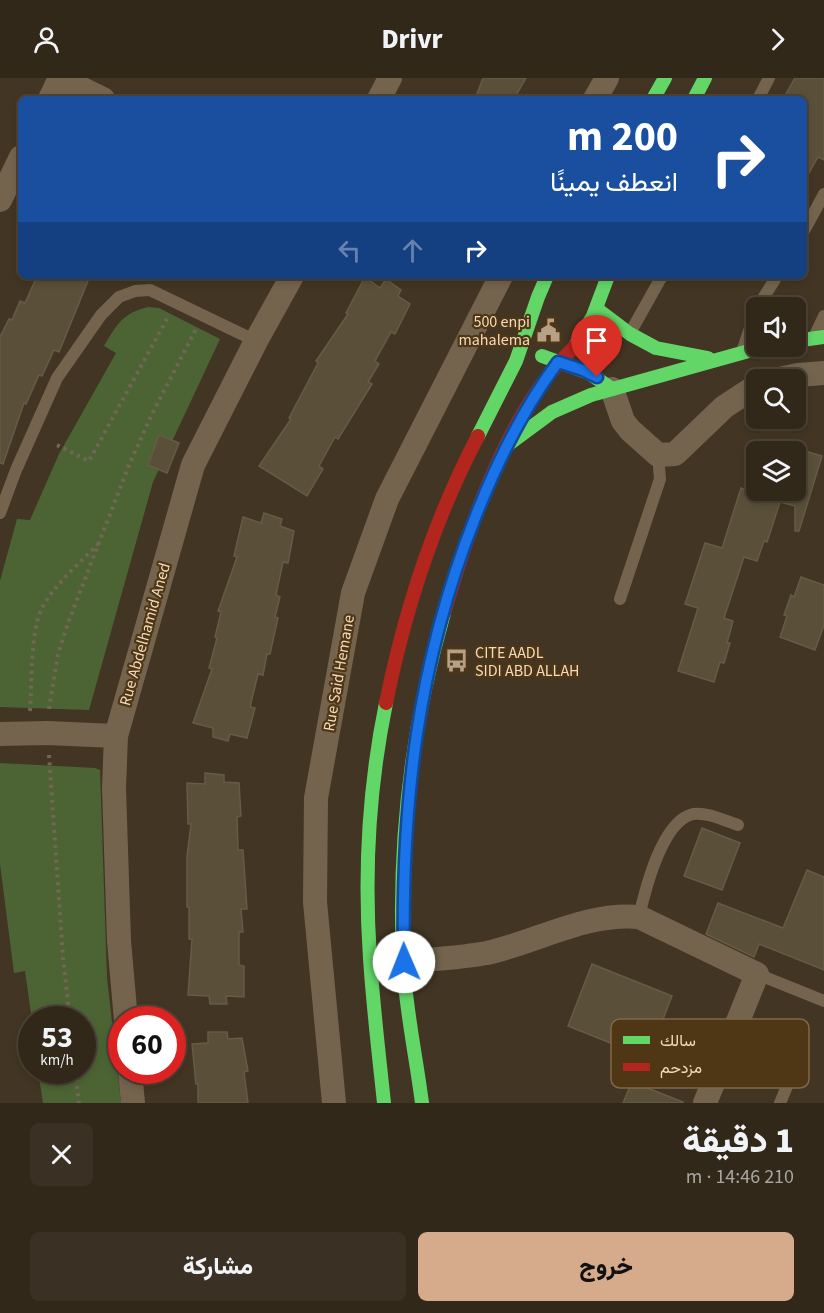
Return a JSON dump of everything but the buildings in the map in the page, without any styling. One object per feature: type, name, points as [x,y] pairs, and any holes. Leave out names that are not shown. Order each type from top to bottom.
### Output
[{"type":"main road","points":[[655,96],[665,78]]},
{"type":"main road","points":[[696,96],[705,78]]},
{"type":"main road","points":[[422,1103],[387,961],[368,862],[370,813],[383,715],[397,648],[419,572],[436,526],[476,437],[516,361],[534,302],[546,279]]},
{"type":"main road","points":[[384,1103],[387,961],[404,861],[411,767],[439,627],[452,582],[485,493],[506,446],[540,387],[578,340],[597,309],[607,279]]},
{"type":"main road","points":[[597,309],[630,334],[656,348],[716,359]]},
{"type":"main road","points":[[525,334],[534,350],[541,356],[590,372],[612,389]]},
{"type":"main road","points":[[506,446],[552,412],[591,395],[746,351]]},
{"type":"street","points":[[51,96],[60,78],[97,96]]},
{"type":"street","points":[[597,96],[607,78]]},
{"type":"street","points":[[0,200],[18,163]]},
{"type":"street","name":"Rue Abdelhamid Aned","points":[[125,1006],[118,918],[114,788],[116,736],[193,465],[290,279]]},
{"type":"street","name":"Rue Said Hemane","points":[[334,1103],[315,902],[316,798],[353,593],[387,499],[499,279]]},
{"type":"street","points":[[806,374],[824,373]]},
{"type":"street","points":[[612,389],[623,421],[658,455],[675,454],[724,407],[746,393]]},
{"type":"street","points":[[0,734],[48,721],[116,736]]},
{"type":"street","points":[[387,961],[486,953],[577,925],[621,915],[639,917],[757,974],[739,1019]]},
{"type":"street","points":[[131,1084],[133,1103]]},
{"type":"street","points":[[705,1103],[711,1088]]},
{"type":"lane","points":[[760,96],[769,78]]},
{"type":"lane","points":[[807,225],[824,194]]},
{"type":"lane","points":[[630,334],[660,279]]},
{"type":"lane","points":[[764,297],[775,279]]},
{"type":"lane","points":[[0,513],[16,470],[57,378],[101,315],[119,297],[135,291],[150,290],[256,341]]},
{"type":"lane","points":[[818,338],[824,316]]},
{"type":"lane","points":[[742,352],[746,340]]},
{"type":"lane","points":[[620,599],[660,479],[658,455]]},
{"type":"lane","points":[[639,917],[644,892],[664,842],[677,824],[692,814],[707,815],[738,825]]},
{"type":"lane","points":[[757,974],[824,1001]]},
{"type":"lane","points":[[780,1103],[786,1088]]},
{"type":"path","points":[[57,446],[89,461],[176,301]]},
{"type":"path","points":[[68,1006],[63,958],[48,721],[58,654],[68,622],[129,465],[152,414],[203,315]]},
{"type":"path","points":[[30,711],[35,642],[42,608],[50,595],[101,541]]},
{"type":"path","points":[[77,1084],[79,1103]]},
{"type":"green space","points":[[159,308],[220,339],[153,482],[89,710],[0,707],[0,581],[17,519],[30,520],[59,454],[116,353],[104,346],[121,320],[139,309]]},
{"type":"green space","points":[[0,763],[100,770],[107,978],[110,1006],[108,1006],[108,1084],[119,1084],[121,1103],[43,1103],[40,1084],[96,1084],[96,1006],[30,1006],[25,971],[14,973],[0,864]]},
{"type":"traffic: fast","points":[[655,96],[665,78]]},
{"type":"traffic: fast","points":[[696,96],[705,78]]},
{"type":"traffic: fast","points":[[478,436],[516,361],[546,279]]},
{"type":"traffic: fast","points":[[575,346],[593,316],[607,279]]},
{"type":"traffic: fast","points":[[597,309],[630,334],[656,348],[708,358]]},
{"type":"traffic: fast","points":[[806,339],[824,337]]},
{"type":"traffic: fast","points":[[506,446],[552,412],[591,395],[746,352]]},
{"type":"traffic: fast","points":[[542,356],[589,373],[612,389]]},
{"type":"traffic: fast","points":[[422,1103],[404,977],[403,872],[405,828],[416,741],[423,698],[444,613]]},
{"type":"traffic: fast","points":[[384,1103],[371,976],[368,862],[375,766],[386,703]]},
{"type":"traffic: jam","points":[[444,613],[472,526],[508,441],[543,382],[575,346]]},
{"type":"traffic: jam","points":[[386,703],[402,633],[423,566],[448,500],[478,436]]},
{"type":"place","name":"500 enpi mahalema","points":[[548,330]]},
{"type":"place","name":"CITE AADL SIDI ABD ALLAH","points":[[457,661]]},
{"type":"route","points":[[404,962],[404,861],[411,767],[428,673],[452,582],[485,493],[506,446],[540,387],[558,362],[590,372],[597,377]]}]
